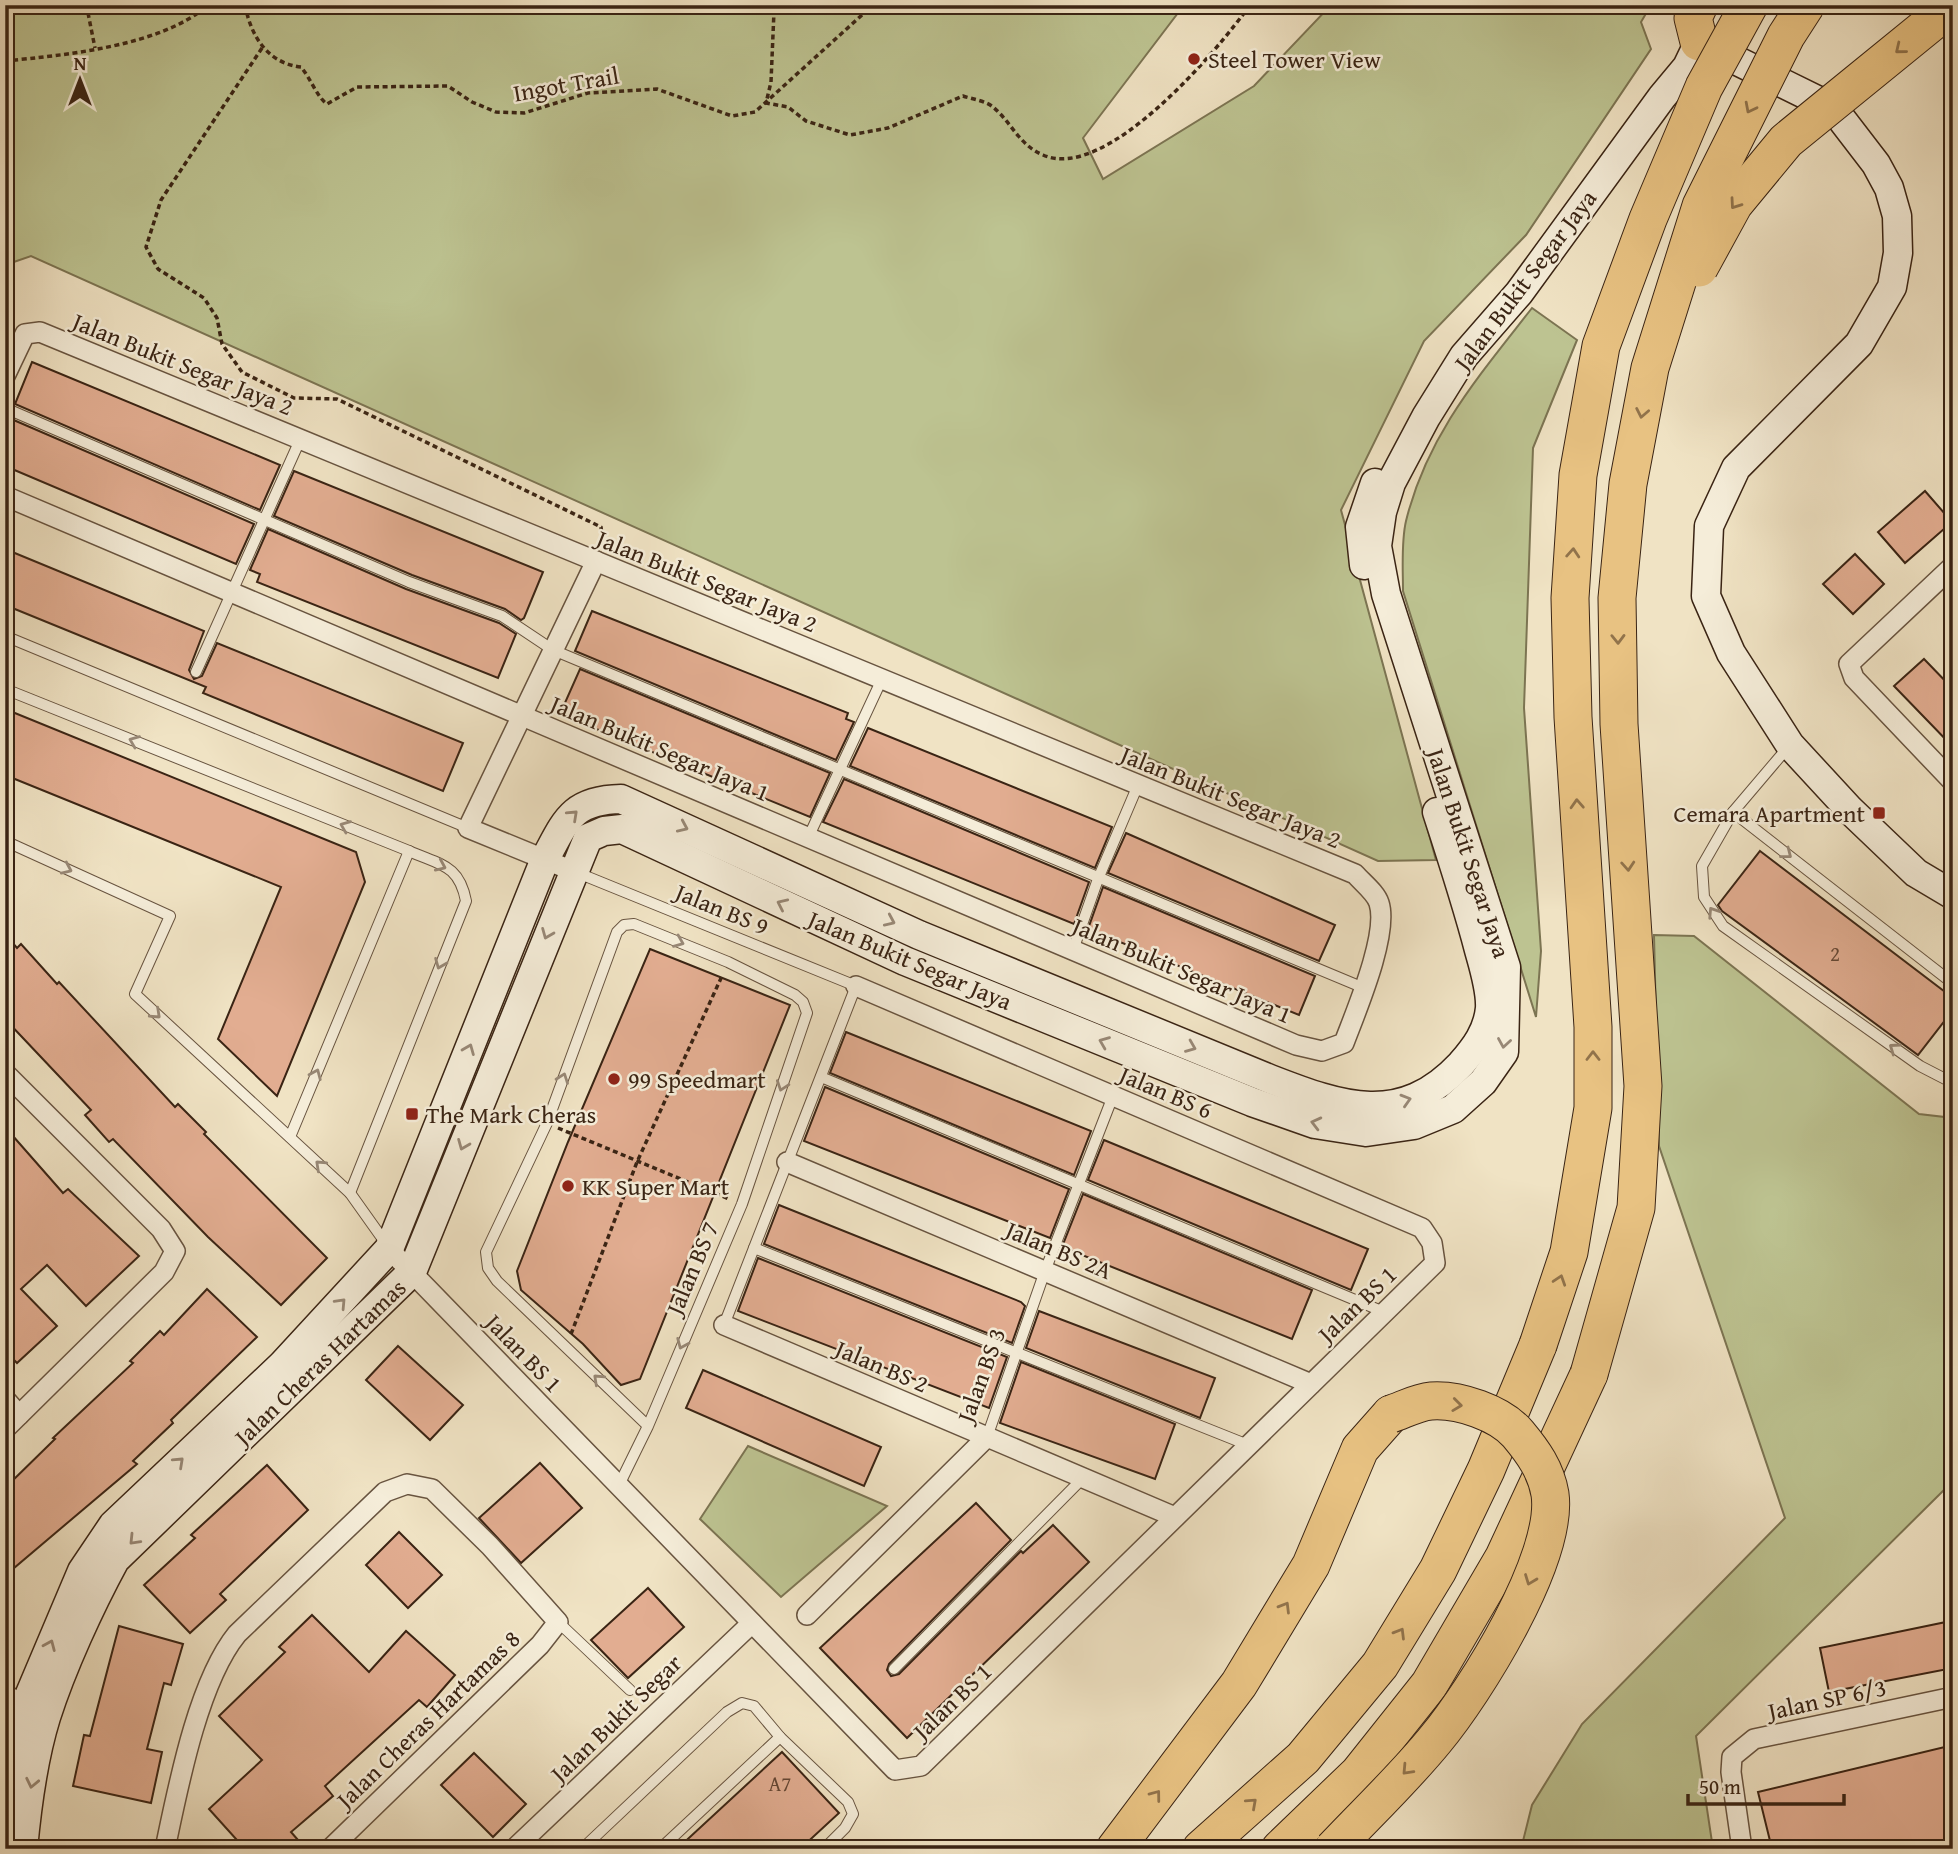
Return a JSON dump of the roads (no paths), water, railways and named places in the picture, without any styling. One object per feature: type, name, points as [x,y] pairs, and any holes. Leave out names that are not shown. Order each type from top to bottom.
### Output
[{"type":"highway","points":[[1699,5],[1693,18],[1699,42]]},
{"type":"highway","points":[[1201,1849],[1303,1758],[1380,1665],[1438,1570],[1486,1470],[1538,1345],[1569,1252],[1593,1108],[1593,1027],[1582,886],[1570,598],[1578,475],[1601,346],[1648,219],[1704,87],[1749,5]]},
{"type":"highway","points":[[1280,1849],[1359,1773],[1429,1685],[1504,1557],[1589,1374],[1636,1208],[1643,1086],[1619,724],[1618,598],[1628,484],[1650,368],[1701,206],[1786,36],[1806,5]]},
{"type":"highway","points":[[1650,368],[1734,204],[1786,141],[1953,5]]},
{"type":"highway","points":[[1115,1849],[1239,1684],[1311,1564],[1360,1449],[1391,1414],[1430,1401],[1469,1406],[1511,1426],[1538,1458],[1550,1495],[1546,1538],[1525,1593],[1478,1680],[1435,1741],[1333,1849]]},
{"type":"street","points":[[1699,42],[1833,108],[1876,164],[1889,188],[1897,216],[1898,253],[1892,287],[1859,344],[1736,468],[1709,526],[1706,596],[1731,653],[1790,745],[1850,810],[1916,873],[1953,895]]},
{"type":"street","name":"Jalan Bukit Segar Jaya","points":[[621,799],[919,935],[1319,1098],[1362,1107],[1409,1102],[1446,1080],[1479,1044],[1490,1009],[1485,973],[1402,695],[1369,601],[1360,527],[1364,508],[1385,458],[1446,348],[1530,251],[1657,76],[1674,57],[1699,42]]},
{"type":"street","name":"Jalan Bukit Segar Jaya","points":[[622,829],[905,961],[1315,1124],[1366,1132],[1414,1125],[1453,1109],[1483,1082],[1504,1052],[1506,967],[1386,594],[1377,546],[1382,512],[1391,482],[1464,356],[1519,293],[1662,97],[1687,67],[1699,42]]},
{"type":"street","name":"Jalan Bukit Segar Jaya 2","points":[[5,376],[24,334],[40,332],[1355,874],[1378,900],[1383,920],[1364,988]]},
{"type":"street","name":"Jalan Bukit Segar Jaya 1","points":[[5,496],[1296,1045],[1322,1051],[1344,1043],[1364,988]]},
{"type":"street","points":[[573,871],[468,828],[596,561]]},
{"type":"street","points":[[1953,566],[1849,664],[1854,678],[1953,782]]},
{"type":"street","name":"Jalan Cheras Hartamas","points":[[5,1807],[25,1707],[82,1571],[113,1525],[282,1365],[389,1249],[545,859],[569,815],[595,800],[621,799]]},
{"type":"street","name":"Jalan Cheras Hartamas","points":[[23,1849],[27,1805],[25,1707],[115,1560],[412,1272],[588,838],[604,831],[622,829]]},
{"type":"street","name":"Jalan BS 6","points":[[856,986],[1422,1228],[1432,1243],[1435,1263]]},
{"type":"street","points":[[5,1073],[162,1229],[175,1251],[164,1272],[5,1429]]},
{"type":"street","name":"Jalan BS 2A","points":[[787,1162],[1311,1384]]},
{"type":"street","name":"Jalan BS 1","points":[[389,1249],[895,1770],[920,1766],[1435,1263]]},
{"type":"street","name":"Jalan BS 2","points":[[724,1325],[1175,1517]]},
{"type":"street","points":[[5,1399],[19,1415]]},
{"type":"street","name":"Jalan BS 3","points":[[807,1615],[987,1437]]},
{"type":"street","points":[[165,1849],[180,1777],[221,1654],[237,1634],[385,1492],[407,1484],[432,1489],[490,1546],[558,1622]]},
{"type":"street","name":"Jalan Cheras Hartamas 8","points":[[330,1849],[540,1645],[558,1622]]},
{"type":"street","name":"Jalan Bukit Segar","points":[[528,1844],[752,1622]]},
{"type":"street","name":"Jalan SP 6/3","points":[[1742,1849],[1731,1772],[1732,1757],[1754,1740],[1953,1697]]},
{"type":"lane","points":[[5,408],[410,582],[502,616],[553,650],[1364,988]]},
{"type":"lane","points":[[196,672],[300,440]]},
{"type":"lane","points":[[5,636],[468,828]]},
{"type":"lane","points":[[808,838],[881,679]]},
{"type":"lane","points":[[5,689],[456,872],[466,901],[350,1193]]},
{"type":"lane","points":[[1790,745],[1733,812],[1702,866],[1704,897],[1723,926],[1920,1066],[1953,1083]]},
{"type":"lane","points":[[1073,950],[1098,879],[1138,785]]},
{"type":"lane","points":[[1733,812],[1953,980]]},
{"type":"lane","points":[[5,841],[170,916],[135,994],[350,1193],[389,1249]]},
{"type":"lane","points":[[290,1137],[409,851]]},
{"type":"lane","name":"Jalan BS 9","points":[[573,871],[856,986]]},
{"type":"lane","name":"Jalan BS 7","points":[[619,1485],[648,1426],[741,1204],[807,1013],[803,1002],[795,995],[728,962],[634,924],[624,925],[617,932],[547,1123],[486,1252],[488,1268],[497,1281],[648,1426]]},
{"type":"lane","points":[[724,1325],[856,986]]},
{"type":"lane","points":[[821,1077],[1384,1312]]},
{"type":"lane","name":"Jalan BS 3","points":[[987,1437],[1045,1271],[1113,1096]]},
{"type":"lane","points":[[754,1248],[1248,1445]]},
{"type":"lane","points":[[894,1669],[1084,1478]]},
{"type":"lane","points":[[558,1622],[630,1690]]},
{"type":"lane","points":[[582,1849],[727,1712],[742,1703],[754,1706],[780,1737],[848,1802],[853,1814],[845,1828],[824,1849]]},
{"type":"lane","points":[[660,1849],[780,1737]]},
{"type":"place","name":"Steel Tower View","points":[[1194,59]]},
{"type":"place","name":"Cemara Apartment","points":[[1879,813]]},
{"type":"place","name":"99 Speedmart","points":[[614,1079]]},
{"type":"place","name":"The Mark Cheras","points":[[412,1114]]},
{"type":"place","name":"KK Super Mart","points":[[568,1186]]}]
